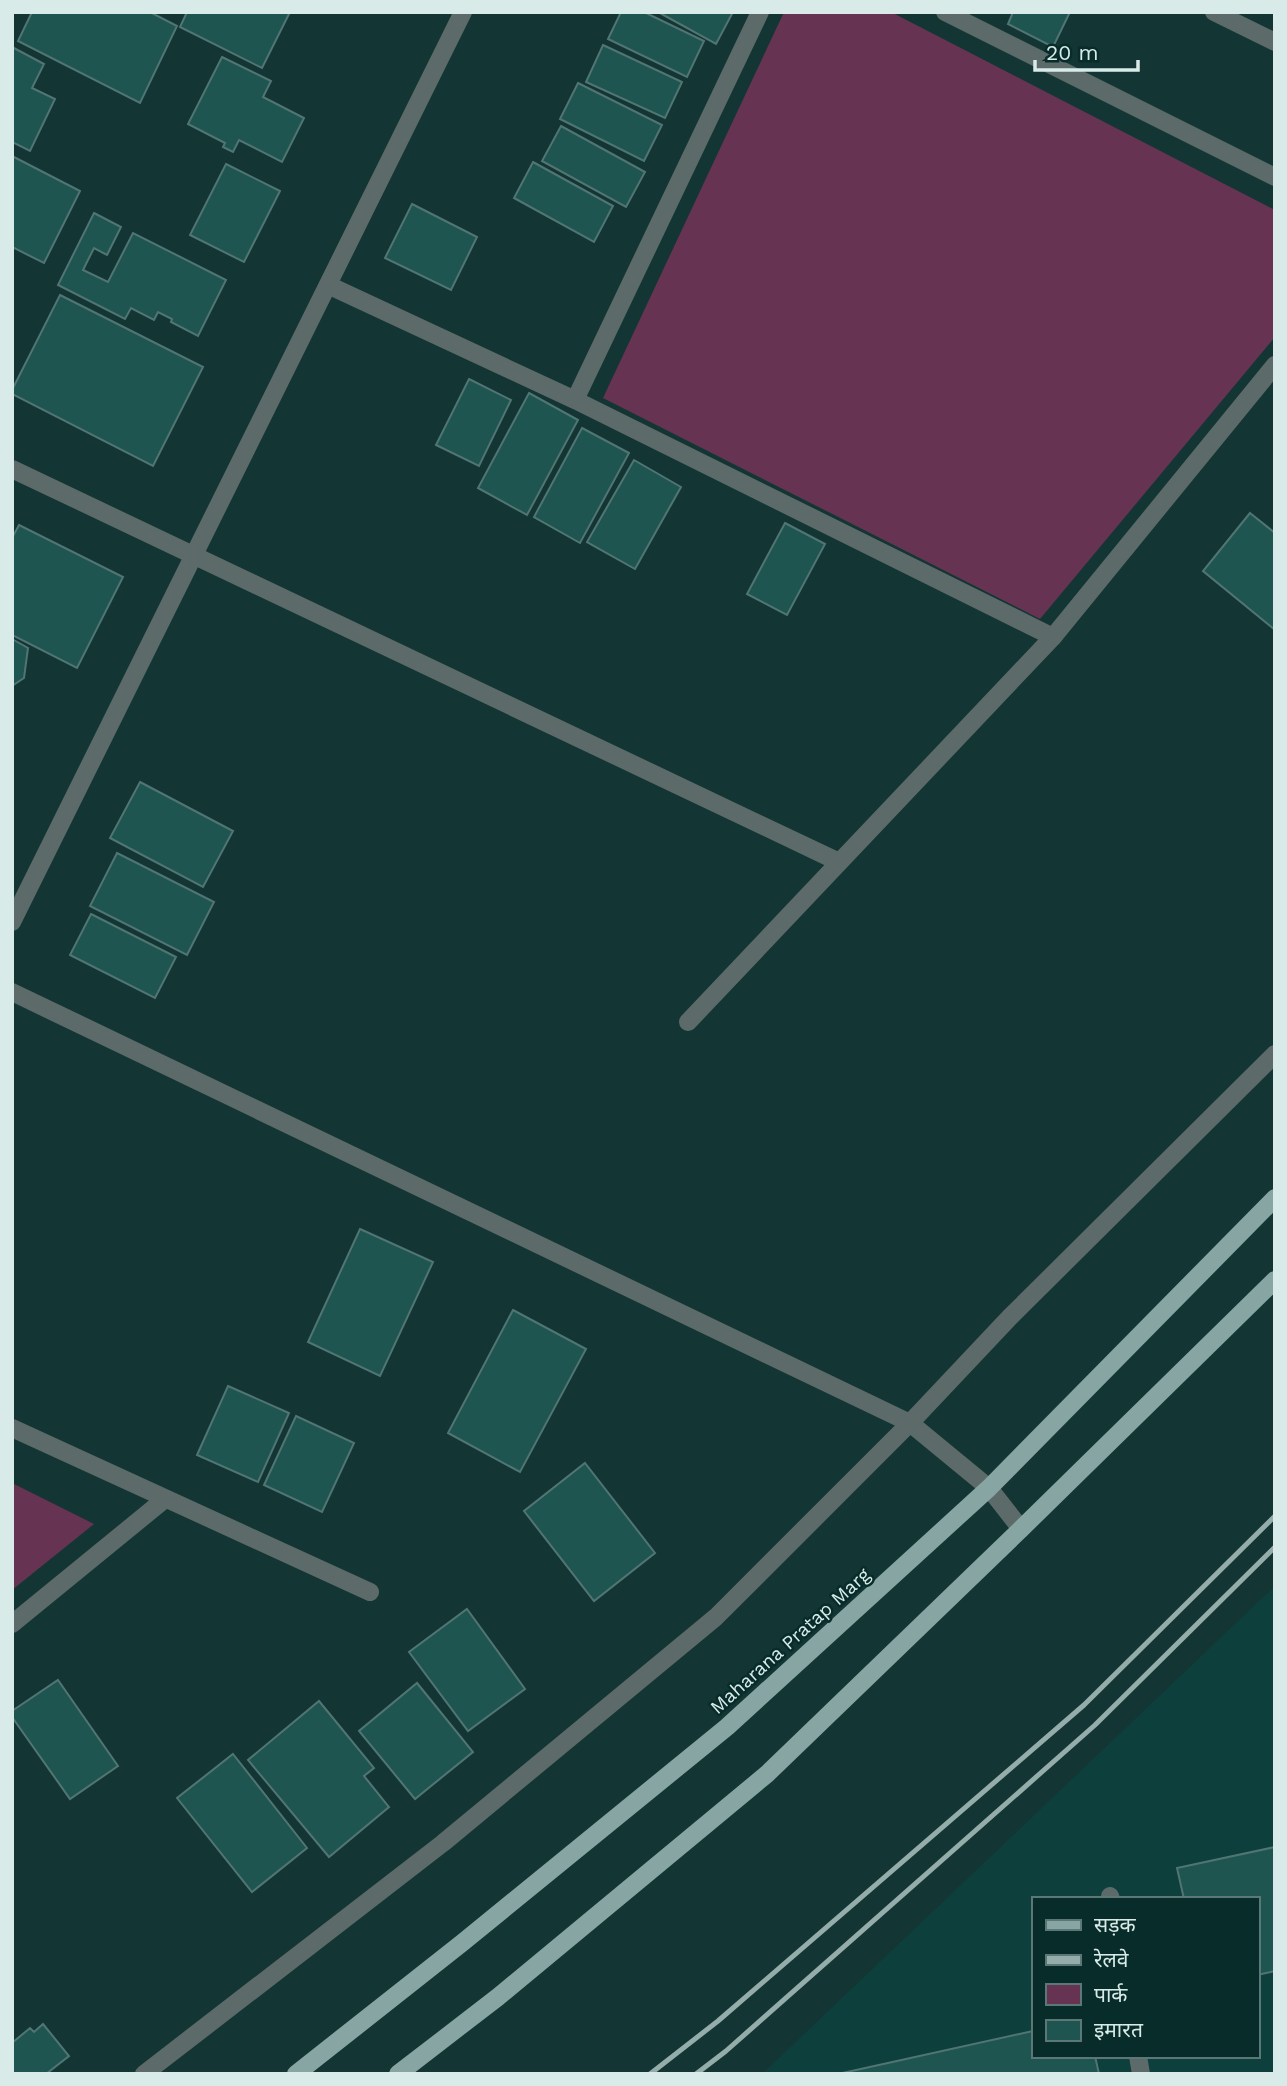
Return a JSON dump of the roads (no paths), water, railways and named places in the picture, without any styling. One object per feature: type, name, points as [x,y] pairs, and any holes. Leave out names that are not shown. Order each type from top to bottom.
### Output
[{"type":"main road","name":"Maharana Pratap Marg","points":[[296,2074],[727,1727],[989,1488],[1275,1198]]},
{"type":"main road","points":[[398,2074],[498,1997],[767,1774],[1275,1280]]},
{"type":"street","points":[[12,922],[463,12]]},
{"type":"street","points":[[575,400],[760,12]]},
{"type":"street","points":[[944,12],[1275,177]]},
{"type":"street","points":[[1214,12],[1275,42]]},
{"type":"street","points":[[328,285],[575,400],[1053,637]]},
{"type":"street","points":[[688,1022],[1053,637],[1275,365]]},
{"type":"street","points":[[12,469],[839,862]]},
{"type":"street","points":[[12,992],[910,1423],[989,1488],[1021,1529]]},
{"type":"street","points":[[144,2074],[443,1843],[716,1617],[910,1423],[1010,1317],[1275,1054]]},
{"type":"street","points":[[12,1428],[370,1592]]},
{"type":"street","points":[[12,1624],[166,1499]]},
{"type":"railway","points":[[650,2074],[718,2021],[1084,1705],[1275,1516]]},
{"type":"railway","points":[[696,2074],[726,2051],[1095,1725],[1275,1547]]}]
